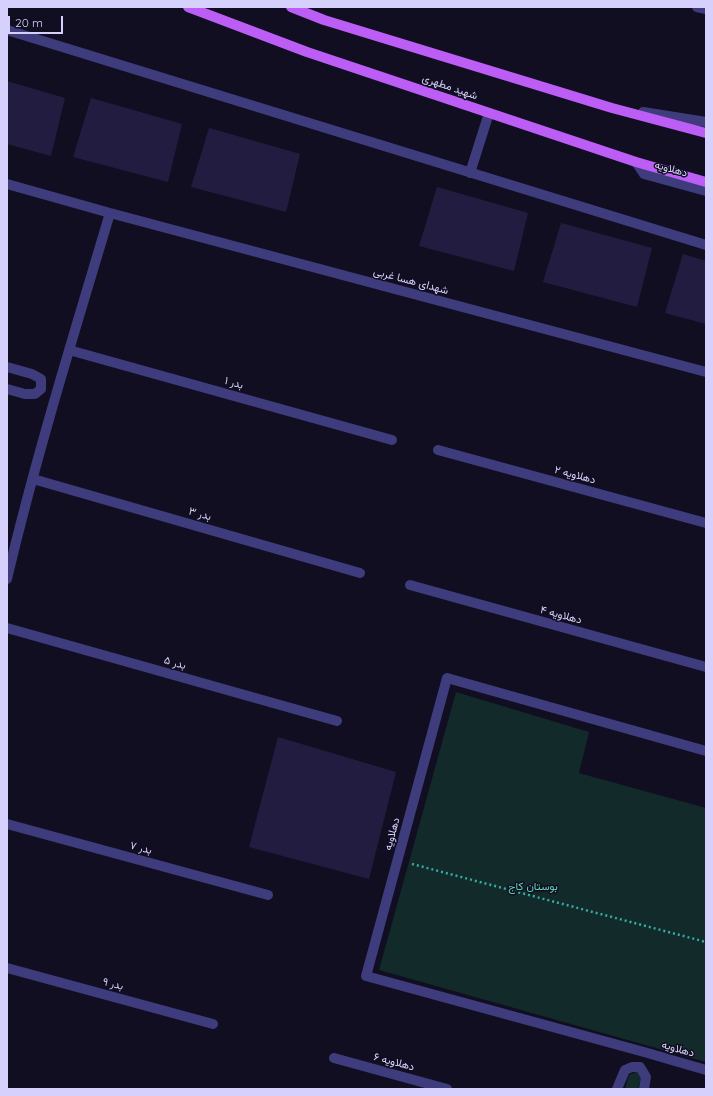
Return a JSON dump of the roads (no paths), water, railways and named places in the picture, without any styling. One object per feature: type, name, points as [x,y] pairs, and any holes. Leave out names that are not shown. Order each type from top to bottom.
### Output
[{"type":"main road","name":"شهید مطهری","points":[[188,7],[307,52],[636,162],[706,182]]},
{"type":"main road","points":[[291,7],[324,20],[612,108],[706,133]]},
{"type":"street","points":[[697,7],[706,10]]},
{"type":"street","points":[[7,30],[706,245]]},
{"type":"street","points":[[612,108],[706,122]]},
{"type":"street","points":[[470,173],[489,113]]},
{"type":"street","name":"دهلاویه","points":[[636,162],[644,174],[706,191]]},
{"type":"street","name":"شهدای هسا غربی","points":[[7,184],[110,213],[706,372]]},
{"type":"street","points":[[7,579],[17,536],[56,394],[110,213]]},
{"type":"street","name":"بدر ۱","points":[[69,350],[392,440]]},
{"type":"street","points":[[7,367],[32,374],[41,379],[41,389]]},
{"type":"street","points":[[7,389],[25,394],[35,394],[41,389]]},
{"type":"street","points":[[41,389],[56,394]]},
{"type":"street","name":"دهلاویه ۲","points":[[438,450],[706,523]]},
{"type":"street","name":"بدر ۳","points":[[33,479],[360,572]]},
{"type":"street","points":[[7,533],[17,536]]},
{"type":"street","name":"دهلاویه ۴","points":[[410,585],[706,667]]},
{"type":"street","name":"بدر ۵","points":[[7,628],[337,721]]},
{"type":"street","name":"دهلاویه","points":[[706,751],[447,678],[366,976],[706,1070]]},
{"type":"street","name":"بدر ۷","points":[[7,824],[268,895]]},
{"type":"street","name":"بدر ۹","points":[[7,968],[213,1024]]},
{"type":"street","name":"دهلاویه","points":[[644,1052],[640,1067],[646,1077],[644,1089]]},
{"type":"street","name":"دهلاویه ۶","points":[[334,1058],[447,1089]]},
{"type":"street","points":[[617,1089],[625,1070],[632,1067],[640,1067]]},
{"type":"park label","name":"بوستان کاج","points":[[533,887]]}]
